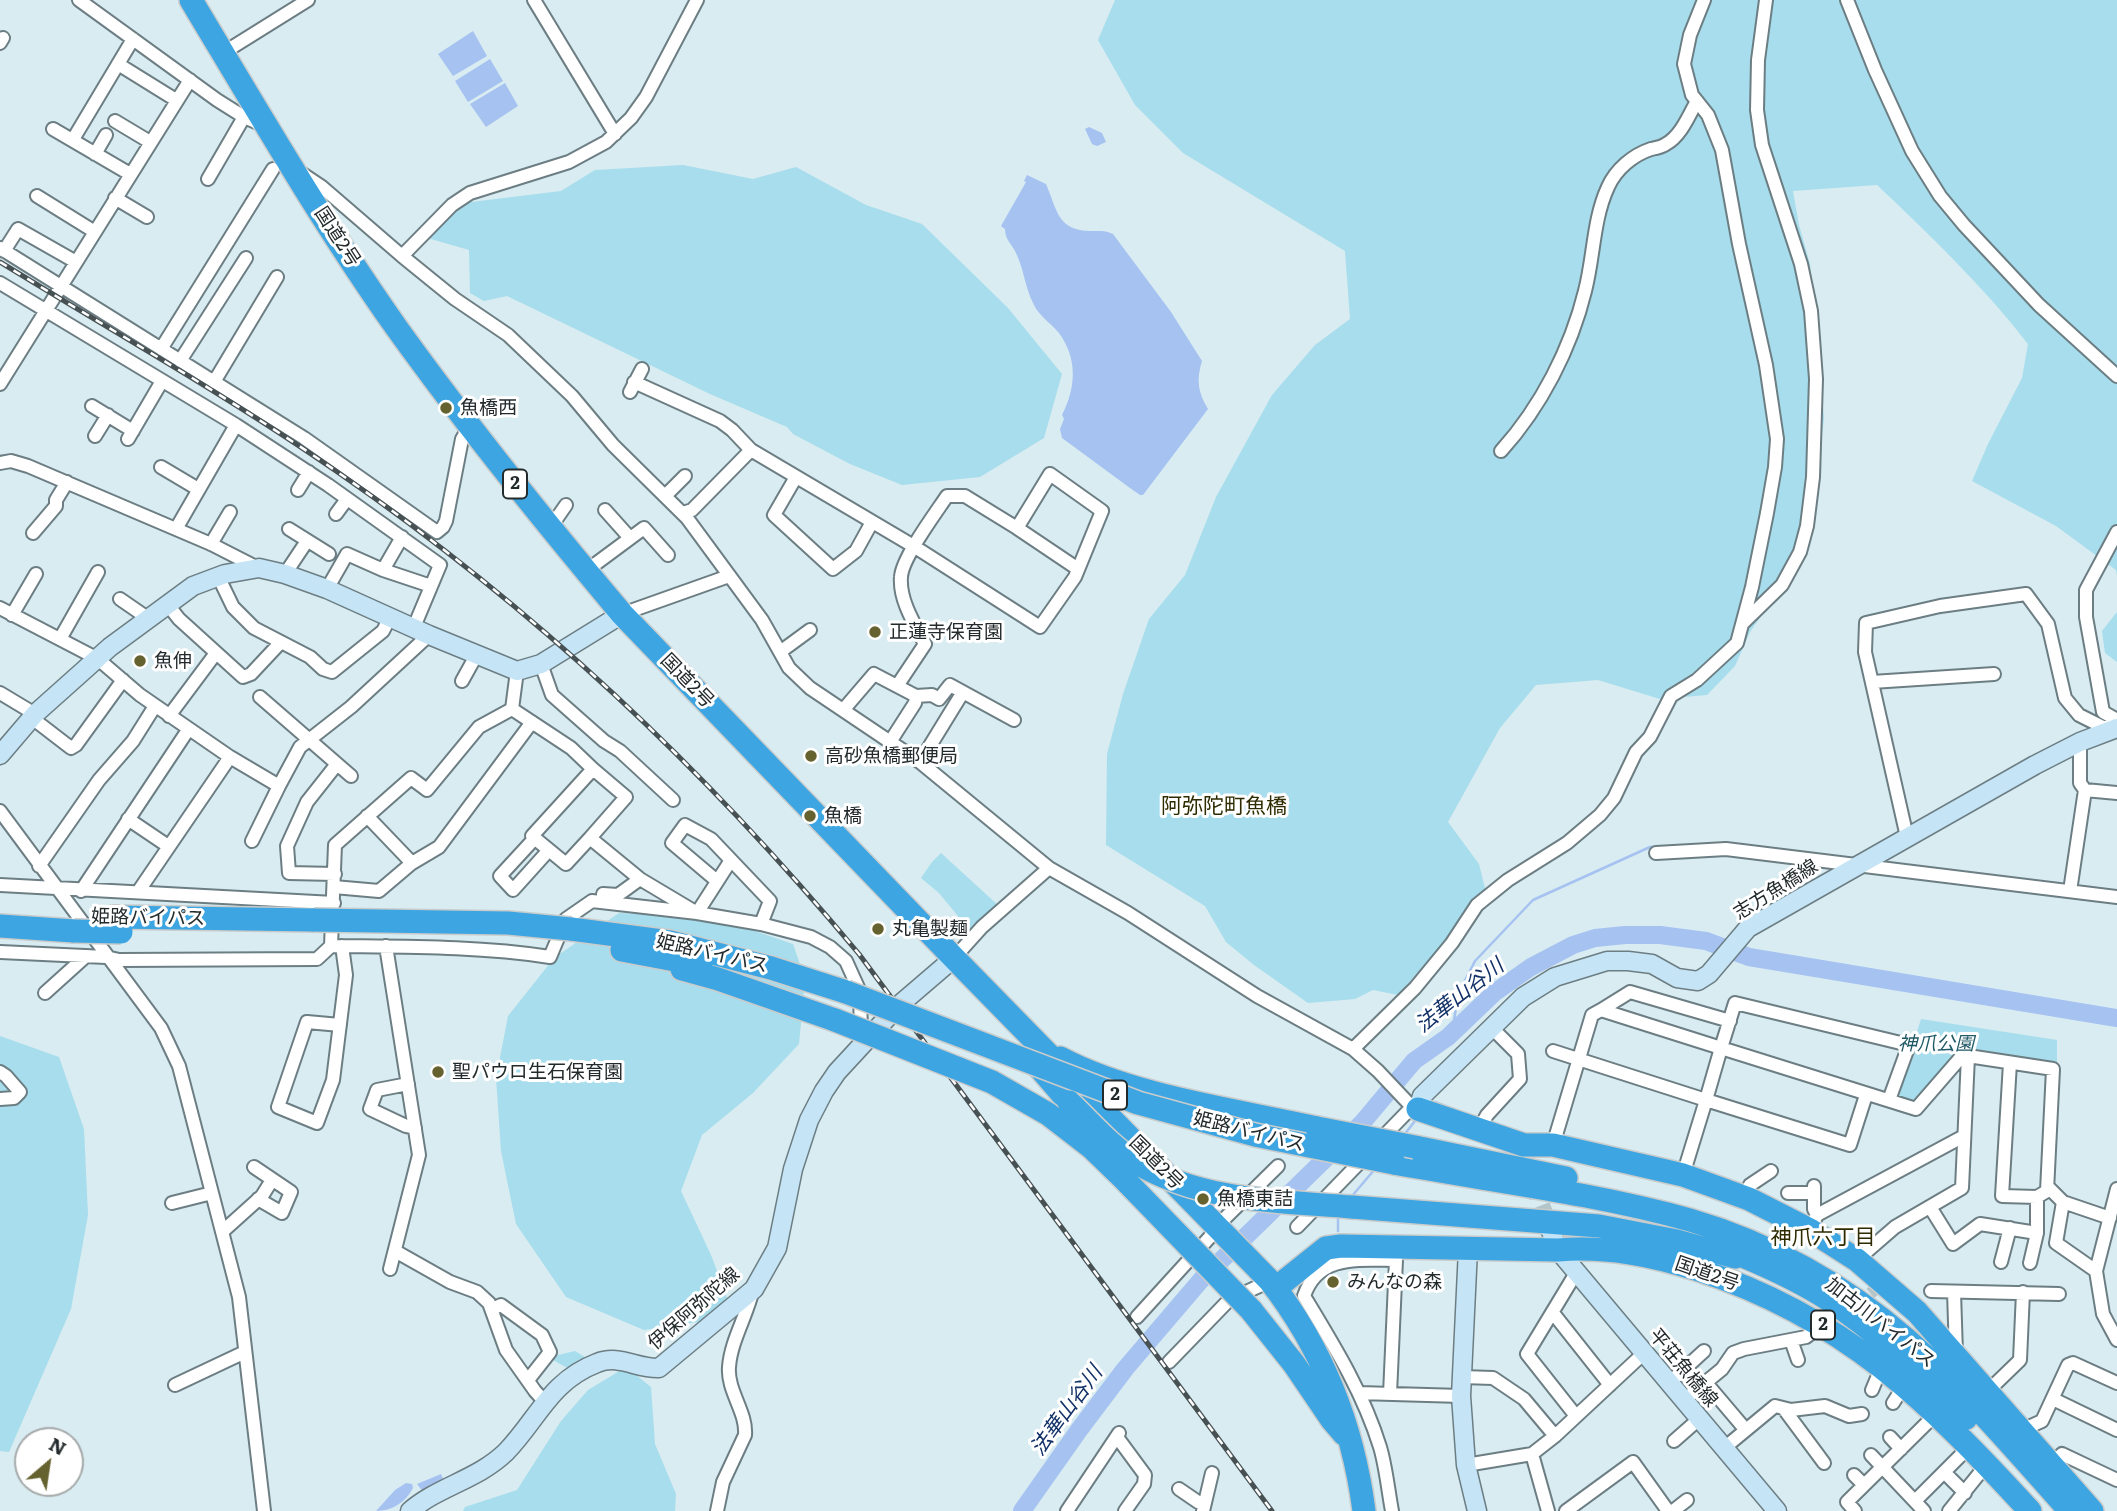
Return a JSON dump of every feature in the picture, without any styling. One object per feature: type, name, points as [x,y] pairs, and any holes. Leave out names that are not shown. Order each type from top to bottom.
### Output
[{"type":"highway","name":"国道2号","points":[[191,0],[265,126],[283,169],[469,427],[622,614],[910,912],[951,961],[1045,1050],[1270,1281],[1293,1313],[1325,1368],[1352,1441],[1364,1511]]},
{"type":"highway","name":"姫路バイパス","points":[[0,911],[71,923]]},
{"type":"highway","name":"姫路バイパス","points":[[0,926],[71,923],[325,937],[577,939],[729,971],[781,985],[1013,1074],[1132,1115],[1295,1159],[1388,1169]]},
{"type":"highway","points":[[951,961],[1069,1102],[1109,1142],[1137,1163],[1187,1186],[1250,1199],[1599,1226],[1764,1256]]},
{"type":"highway","points":[[841,1006],[992,1082],[1048,1114],[1092,1148],[1251,1310],[1294,1364],[1332,1420],[1352,1441]]},
{"type":"highway","points":[[1045,1050],[1077,1067],[1172,1096],[1632,1192],[1689,1209],[1723,1223],[1764,1256]]},
{"type":"highway","points":[[1412,1106],[1482,1123],[1523,1150],[1555,1139],[1685,1170],[1746,1192],[1814,1222],[1917,1312],[1956,1353],[2092,1511]]},
{"type":"highway","name":"加古川バイパス","points":[[1388,1169],[1646,1222],[1812,1272],[1850,1296],[1904,1337],[1951,1380],[2070,1511]]},
{"type":"highway","name":"国道2号","points":[[1270,1281],[1326,1248],[1341,1246],[1468,1249],[1554,1240],[1586,1248],[1626,1251],[1668,1260],[1729,1279],[1822,1325],[1882,1366],[1899,1394],[1937,1413],[2031,1511]]},
{"type":"highway","name":"加古川バイパス","points":[[1764,1256],[1822,1296],[1911,1364],[1967,1418],[2050,1511]]},
{"type":"main road","points":[[0,755],[33,716],[98,659],[193,586],[218,576],[259,568],[285,574],[327,589],[517,671],[541,664],[622,614]]},
{"type":"main road","name":"志方魚橋線","points":[[1412,1106],[1522,997],[1555,977],[1607,961],[1628,961],[1652,964],[1677,978],[1698,981],[1709,974],[1748,928],[2080,741],[2117,728]]},
{"type":"main road","name":"伊保阿弥陀線","points":[[410,1511],[420,1502],[481,1473],[513,1444],[568,1377],[597,1362],[613,1359],[646,1369],[659,1368],[754,1289],[777,1248],[793,1169],[809,1120],[830,1081],[898,1006],[951,961]]},
{"type":"main road","name":"平荘魚橋線","points":[[1554,1240],[1576,1273],[1668,1383],[1687,1398],[1699,1419],[1777,1511]]},
{"type":"main road","points":[[1468,1249],[1461,1396],[1466,1465],[1477,1511]]},
{"type":"street","points":[[79,0],[244,117],[265,126]]},
{"type":"street","points":[[223,53],[308,0]]},
{"type":"street","points":[[534,0],[615,134]]},
{"type":"street","points":[[402,256],[452,205],[470,193],[569,162],[606,142],[631,118],[646,97],[697,0]]},
{"type":"street","points":[[1353,1049],[1415,988],[1452,943],[1477,905],[1490,892],[1567,843],[1600,815],[1614,798],[1636,752],[1650,737],[1671,696],[1698,680],[1737,643],[1767,513],[1777,439],[1766,365],[1739,244],[1722,150],[1708,115],[1692,95],[1684,64],[1690,34],[1704,0]]},
{"type":"street","points":[[1742,624],[1782,585],[1800,552],[1807,526],[1813,477],[1816,379],[1811,311],[1801,264],[1762,145],[1757,110],[1758,60],[1766,0]]},
{"type":"street","points":[[1847,0],[1912,151],[1940,196],[2039,305],[2117,376]]},
{"type":"street","points":[[75,136],[79,119],[133,39]]},
{"type":"street","points":[[118,64],[176,100]]},
{"type":"street","points":[[0,384],[191,80]]},
{"type":"street","points":[[1501,451],[1530,413],[1568,346],[1586,291],[1601,209],[1608,187],[1617,172],[1633,158],[1675,138],[1697,101]]},
{"type":"street","points":[[208,172],[244,117]]},
{"type":"street","points":[[115,121],[150,142]]},
{"type":"street","points":[[53,129],[130,174]]},
{"type":"street","points":[[95,154],[106,135]]},
{"type":"street","points":[[161,349],[204,269],[259,182],[283,169],[322,187],[456,299],[508,335],[572,396],[613,445],[682,513],[762,620],[789,668],[810,688],[920,762],[1049,868],[1128,913],[1257,996],[1353,1049],[1412,1106],[1297,1227]]},
{"type":"street","points":[[37,196],[95,232]]},
{"type":"street","points":[[116,198],[146,218]]},
{"type":"street","points":[[76,262],[18,229],[2,249],[304,438],[437,532],[446,521],[462,439],[469,427]]},
{"type":"street","points":[[180,361],[235,285],[246,258]]},
{"type":"street","points":[[214,382],[277,277]]},
{"type":"street","points":[[0,283],[236,425],[309,472],[440,565],[431,586],[421,631],[351,707],[300,747],[252,841]]},
{"type":"street","points":[[642,369],[632,387],[720,421],[751,450],[915,547],[1040,627],[1075,577],[1101,511],[1050,474],[1017,528]]},
{"type":"street","points":[[92,406],[108,415],[130,435],[162,381]]},
{"type":"street","points":[[95,436],[108,415]]},
{"type":"street","points":[[176,529],[236,425]]},
{"type":"street","points":[[682,513],[692,510],[751,450]]},
{"type":"street","points":[[0,463],[11,461],[29,466],[211,544],[259,568]]},
{"type":"street","points":[[161,467],[198,489]]},
{"type":"street","points":[[298,490],[309,472]]},
{"type":"street","points":[[665,496],[685,476]]},
{"type":"street","points":[[796,477],[774,515],[833,569],[856,551],[872,522]]},
{"type":"street","points":[[33,533],[56,506],[56,500],[67,482]]},
{"type":"street","points":[[897,686],[925,644],[909,614],[900,576],[947,496],[965,496],[1079,569]]},
{"type":"street","points":[[336,514],[347,499]]},
{"type":"street","points":[[550,528],[566,505]]},
{"type":"street","points":[[606,510],[630,538]]},
{"type":"street","points":[[211,544],[230,512]]},
{"type":"street","points":[[586,571],[644,527],[668,555]]},
{"type":"street","points":[[289,529],[329,554]]},
{"type":"street","points":[[2117,532],[2086,590],[2086,617],[2103,712],[2117,720]]},
{"type":"street","points":[[383,570],[402,537]]},
{"type":"street","points":[[285,574],[307,541]]},
{"type":"street","points":[[327,589],[347,554],[383,570],[431,586]]},
{"type":"street","points":[[60,639],[97,572]]},
{"type":"street","points":[[12,615],[36,575]]},
{"type":"street","points":[[218,576],[233,607],[254,628],[310,657],[332,673],[383,631],[390,617]]},
{"type":"street","points":[[622,614],[729,576]]},
{"type":"street","points":[[1907,837],[1865,652],[1866,623],[1940,606],[2026,594],[2048,624],[2065,698],[2079,715],[2103,727],[2117,728]]},
{"type":"street","points":[[120,599],[149,619]]},
{"type":"street","points":[[168,604],[178,619],[243,677],[251,674],[281,642]]},
{"type":"street","points":[[0,608],[98,659],[188,730],[279,786]]},
{"type":"street","points":[[780,652],[810,630]]},
{"type":"street","points":[[169,716],[216,653]]},
{"type":"street","points":[[462,681],[477,654]]},
{"type":"street","points":[[541,664],[552,695],[604,741],[673,795]]},
{"type":"street","points":[[512,709],[517,671]]},
{"type":"street","points":[[844,709],[874,674],[916,696],[932,695],[939,699],[950,685],[1014,720]]},
{"type":"street","points":[[1872,682],[1994,674]]},
{"type":"street","points":[[0,693],[71,748],[76,745],[123,680]]},
{"type":"street","points":[[920,762],[963,692]]},
{"type":"street","points":[[890,742],[915,703],[916,696]]},
{"type":"street","points":[[260,697],[351,776]]},
{"type":"street","points":[[39,866],[155,706]]},
{"type":"street","points":[[512,709],[572,748],[626,797],[566,864],[532,836],[593,769]]},
{"type":"street","points":[[0,951],[119,960],[317,959],[334,903],[335,845],[411,778],[427,790],[479,727],[512,709]]},
{"type":"street","points":[[337,764],[307,802],[287,846],[289,873],[379,891],[412,863],[439,847],[532,722]]},
{"type":"street","points":[[81,891],[188,730]]},
{"type":"street","points":[[2070,891],[2085,790],[2080,783],[2080,741]]},
{"type":"street","points":[[138,892],[230,757]]},
{"type":"street","points":[[2085,790],[2117,793]]},
{"type":"street","points":[[0,811],[160,1028],[178,1066],[239,1297],[264,1511]]},
{"type":"street","points":[[367,816],[412,863]]},
{"type":"street","points":[[128,820],[168,846]]},
{"type":"street","points":[[717,881],[672,843],[685,825],[711,839],[770,901],[761,923]]},
{"type":"street","points":[[535,838],[500,876],[513,890],[549,850]]},
{"type":"street","points":[[590,838],[640,879],[696,913]]},
{"type":"street","points":[[1656,853],[1726,849],[2117,897]]},
{"type":"street","points":[[696,913],[731,860]]},
{"type":"street","points":[[951,961],[982,927],[1049,868]]},
{"type":"street","points":[[592,894],[618,895],[640,879]]},
{"type":"street","points":[[0,886],[334,903]]},
{"type":"street","points":[[325,937],[387,946],[506,950],[550,957],[566,919],[592,901],[761,923],[811,937],[830,947],[846,961],[860,992],[861,1045]]},
{"type":"street","points":[[325,937],[346,975],[340,1025],[333,1080],[317,1123],[278,1107],[307,1022],[340,1025]]},
{"type":"street","points":[[387,946],[419,1156],[390,1269]]},
{"type":"street","points":[[44,993],[86,956]]},
{"type":"street","points":[[1555,1139],[1592,1015],[1630,992],[1730,1021]]},
{"type":"street","points":[[1685,1170],[1735,1003],[1909,1045],[1889,1100]]},
{"type":"street","points":[[1601,1010],[1866,1095],[1916,1108],[1962,1056],[2053,1069],[2048,1191],[2037,1197],[2002,1196],[2010,1063]]},
{"type":"street","points":[[1482,1123],[1520,1079],[1518,1054],[1492,1028]]},
{"type":"street","points":[[1553,1051],[1850,1145],[1866,1095]]},
{"type":"street","points":[[1857,1260],[1895,1227],[1962,1188],[1968,1056]]},
{"type":"street","points":[[0,1072],[20,1092],[14,1098],[0,1099]]},
{"type":"street","points":[[408,1084],[377,1090],[370,1109],[415,1128]]},
{"type":"street","points":[[1788,1193],[1814,1190],[1814,1222],[1964,1136]]},
{"type":"street","points":[[1137,1317],[1219,1226],[1278,1166]]},
{"type":"street","points":[[254,1167],[291,1192],[282,1213],[258,1199]]},
{"type":"street","points":[[1746,1192],[1771,1171]]},
{"type":"street","points":[[222,1232],[258,1199],[272,1180]]},
{"type":"street","points":[[2048,1187],[2063,1202],[2110,1218]]},
{"type":"street","points":[[2117,1189],[2096,1271],[2103,1314],[2117,1340]]},
{"type":"street","points":[[173,1203],[212,1193]]},
{"type":"street","points":[[2030,1263],[2037,1233],[2037,1197]]},
{"type":"street","points":[[2063,1202],[2056,1244],[2096,1271]]},
{"type":"street","points":[[1930,1207],[1953,1244],[1980,1224],[2037,1233]]},
{"type":"street","points":[[2001,1262],[2010,1228]]},
{"type":"street","points":[[395,1251],[450,1282],[477,1292],[489,1303],[506,1350],[545,1402]]},
{"type":"street","points":[[1390,1394],[1395,1259],[1348,1259],[1321,1269],[1308,1283],[1304,1296],[1343,1360],[1359,1393],[1380,1447],[1392,1511]]},
{"type":"street","points":[[1576,1273],[1527,1354],[1576,1416]]},
{"type":"street","points":[[1169,1362],[1229,1300],[1270,1281]]},
{"type":"street","points":[[717,1511],[723,1482],[745,1435],[745,1427],[731,1388],[729,1368],[736,1337],[748,1311],[754,1289]]},
{"type":"street","points":[[1931,1292],[2059,1294]]},
{"type":"street","points":[[1954,1292],[1956,1353]]},
{"type":"street","points":[[1988,1391],[2020,1360],[2023,1292]]},
{"type":"street","points":[[492,1309],[501,1305],[542,1335],[550,1352],[528,1380]]},
{"type":"street","points":[[1553,1313],[1610,1385]]},
{"type":"street","points":[[1687,1398],[1722,1369],[1733,1353],[1806,1337],[1822,1325]]},
{"type":"street","points":[[1791,1340],[1797,1360]]},
{"type":"street","points":[[1668,1383],[1704,1351]]},
{"type":"street","points":[[175,1385],[245,1352]]},
{"type":"street","points":[[1466,1465],[1532,1454],[1643,1354]]},
{"type":"street","points":[[2022,1430],[2042,1421],[2068,1366],[2073,1363],[2116,1381]]},
{"type":"street","points":[[1872,1390],[1882,1366]]},
{"type":"street","points":[[1462,1377],[1493,1378],[1524,1399],[1555,1436]]},
{"type":"street","points":[[1706,1383],[1745,1429]]},
{"type":"street","points":[[1359,1393],[1461,1396]]},
{"type":"street","points":[[2053,1399],[2117,1430]]},
{"type":"street","points":[[1723,1449],[1775,1406],[1801,1410],[1816,1405],[1849,1416],[1862,1414]]},
{"type":"street","points":[[1784,1409],[1824,1463]]},
{"type":"street","points":[[1855,1511],[1847,1502],[1937,1413]]},
{"type":"street","points":[[1674,1441],[1699,1419]]},
{"type":"street","points":[[1067,1511],[1118,1435],[1145,1475],[1144,1484],[1125,1511]]},
{"type":"street","points":[[1890,1437],[1901,1449]]},
{"type":"street","points":[[1915,1501],[1970,1446]]},
{"type":"street","points":[[1532,1454],[1548,1511]]},
{"type":"street","points":[[2051,1465],[2062,1454],[2117,1480]]},
{"type":"street","points":[[1871,1455],[1924,1511]]},
{"type":"street","points":[[1566,1511],[1633,1462],[1670,1511],[1687,1500]]},
{"type":"street","points":[[1949,1511],[1987,1464]]},
{"type":"street","points":[[1944,1472],[1965,1493]]},
{"type":"street","points":[[1179,1489],[1204,1507],[1213,1473]]},
{"type":"street","points":[[1854,1475],[1864,1485]]},
{"type":"green space","points":[[1115,0],[2117,0],[2117,576],[2116,570],[2056,526],[1972,481],[2022,378],[2028,344],[2011,323],[1956,262],[1877,185],[1793,191],[1810,264],[1824,418],[1814,507],[1802,558],[1750,632],[1735,666],[1707,695],[1660,699],[1598,680],[1536,685],[1500,728],[1448,822],[1479,864],[1489,905],[1438,949],[1398,995],[1373,990],[1355,999],[1308,1003],[1226,942],[1205,906],[1106,845],[1107,754],[1123,694],[1149,619],[1185,575],[1216,497],[1272,395],[1315,345],[1350,319],[1345,251],[1183,153],[1135,105],[1098,40]]},
{"type":"green space","points":[[683,165],[753,179],[796,167],[866,205],[922,224],[1008,308],[1062,374],[1044,438],[980,477],[902,485],[850,464],[793,434],[787,427],[710,394],[507,296],[484,301],[470,293],[469,250],[424,237],[463,203],[561,191],[595,170]]},
{"type":"green space","points":[[2117,612],[2117,662],[2105,653],[2102,631]]},
{"type":"green space","points":[[941,853],[1000,907],[971,932],[939,893],[921,878]]},
{"type":"green space","points":[[619,913],[714,917],[793,944],[805,979],[799,1044],[753,1093],[702,1135],[681,1191],[711,1255],[729,1303],[704,1321],[644,1330],[566,1297],[516,1224],[501,1151],[496,1078],[508,1016],[554,958]]},
{"type":"green space","name":"神爪公園","points":[[1921,1019],[2057,1040],[2057,1063],[1967,1048],[1954,1056],[1918,1099],[1909,1101],[1897,1095]]},
{"type":"green space","points":[[0,1036],[59,1057],[84,1129],[88,1215],[71,1309],[20,1427],[14,1427],[14,1440],[9,1452],[0,1451]]},
{"type":"green space","points":[[575,1351],[588,1359],[569,1369],[553,1360],[558,1355]]},
{"type":"green space","points":[[626,1367],[651,1387],[655,1444],[676,1494],[675,1511],[463,1511],[465,1507],[517,1490],[561,1421],[588,1390]]},
{"type":"shaded area","points":[[473,31],[487,56],[453,76],[438,54]]},
{"type":"shaded area","points":[[490,59],[503,81],[468,102],[455,81]]},
{"type":"shaded area","points":[[505,83],[518,106],[486,127],[470,104]]},
{"type":"shaded area","points":[[1089,127],[1102,133],[1106,142],[1097,146],[1092,144],[1085,129]]},
{"type":"shaded area","points":[[1027,175],[1046,184],[1056,210],[1065,223],[1080,230],[1113,234],[1171,312],[1202,361],[1199,386],[1208,409],[1143,495],[1062,438],[1060,429],[1072,384],[1072,363],[1059,333],[1034,305],[1019,259],[1001,226],[1026,182],[1024,181]]},
{"type":"shaded area","points":[[441,1474],[445,1483],[424,1493],[417,1484]]},
{"type":"shaded area","points":[[406,1483],[412,1484],[413,1488],[402,1501],[388,1509],[376,1511],[395,1490]]},
{"type":"waterway","points":[[1452,1034],[1458,994],[1475,961],[1533,900],[1650,847],[1717,844]]},
{"type":"waterway","name":"法華山谷川","points":[[1022,1511],[1125,1369],[1201,1280],[1362,1123],[1414,1061],[1448,1037],[1494,993],[1531,967],[1573,945],[1595,938],[1625,935],[1660,935],[1706,941],[1749,957],[2117,1018]]},
{"type":"waterway","points":[[1435,1102],[1456,1110]]},
{"type":"waterway","points":[[1404,1135],[1415,1121]]},
{"type":"waterway","points":[[1352,1196],[1375,1169]]},
{"type":"waterway","points":[[1338,1215],[1338,1231]]},
{"type":"tunnel","points":[[1522,1155],[1550,1229]]},
{"type":"tunnel","points":[[1829,1328],[1884,1282]]},
{"type":"railway","points":[[0,262],[254,416],[410,524],[549,635],[678,756],[740,819],[859,954],[1272,1511]]},
{"type":"place","name":"魚橋西","points":[[446,408]]},
{"type":"place","name":"正蓮寺保育園","points":[[875,632]]},
{"type":"place","name":"魚伸","points":[[140,661]]},
{"type":"place","name":"高砂魚橋郵便局","points":[[811,756]]},
{"type":"place","name":"魚橋","points":[[810,816]]},
{"type":"place","name":"丸亀製麺","points":[[878,929]]},
{"type":"place","name":"聖パウロ生石保育園","points":[[438,1072]]},
{"type":"place","name":"魚橋東詰","points":[[1203,1199]]},
{"type":"place","name":"みんなの森","points":[[1333,1282]]},
{"type":"district","name":"阿弥陀町魚橋","points":[[1224,807]]},
{"type":"district","name":"神爪六丁目","points":[[1823,1238]]}]
